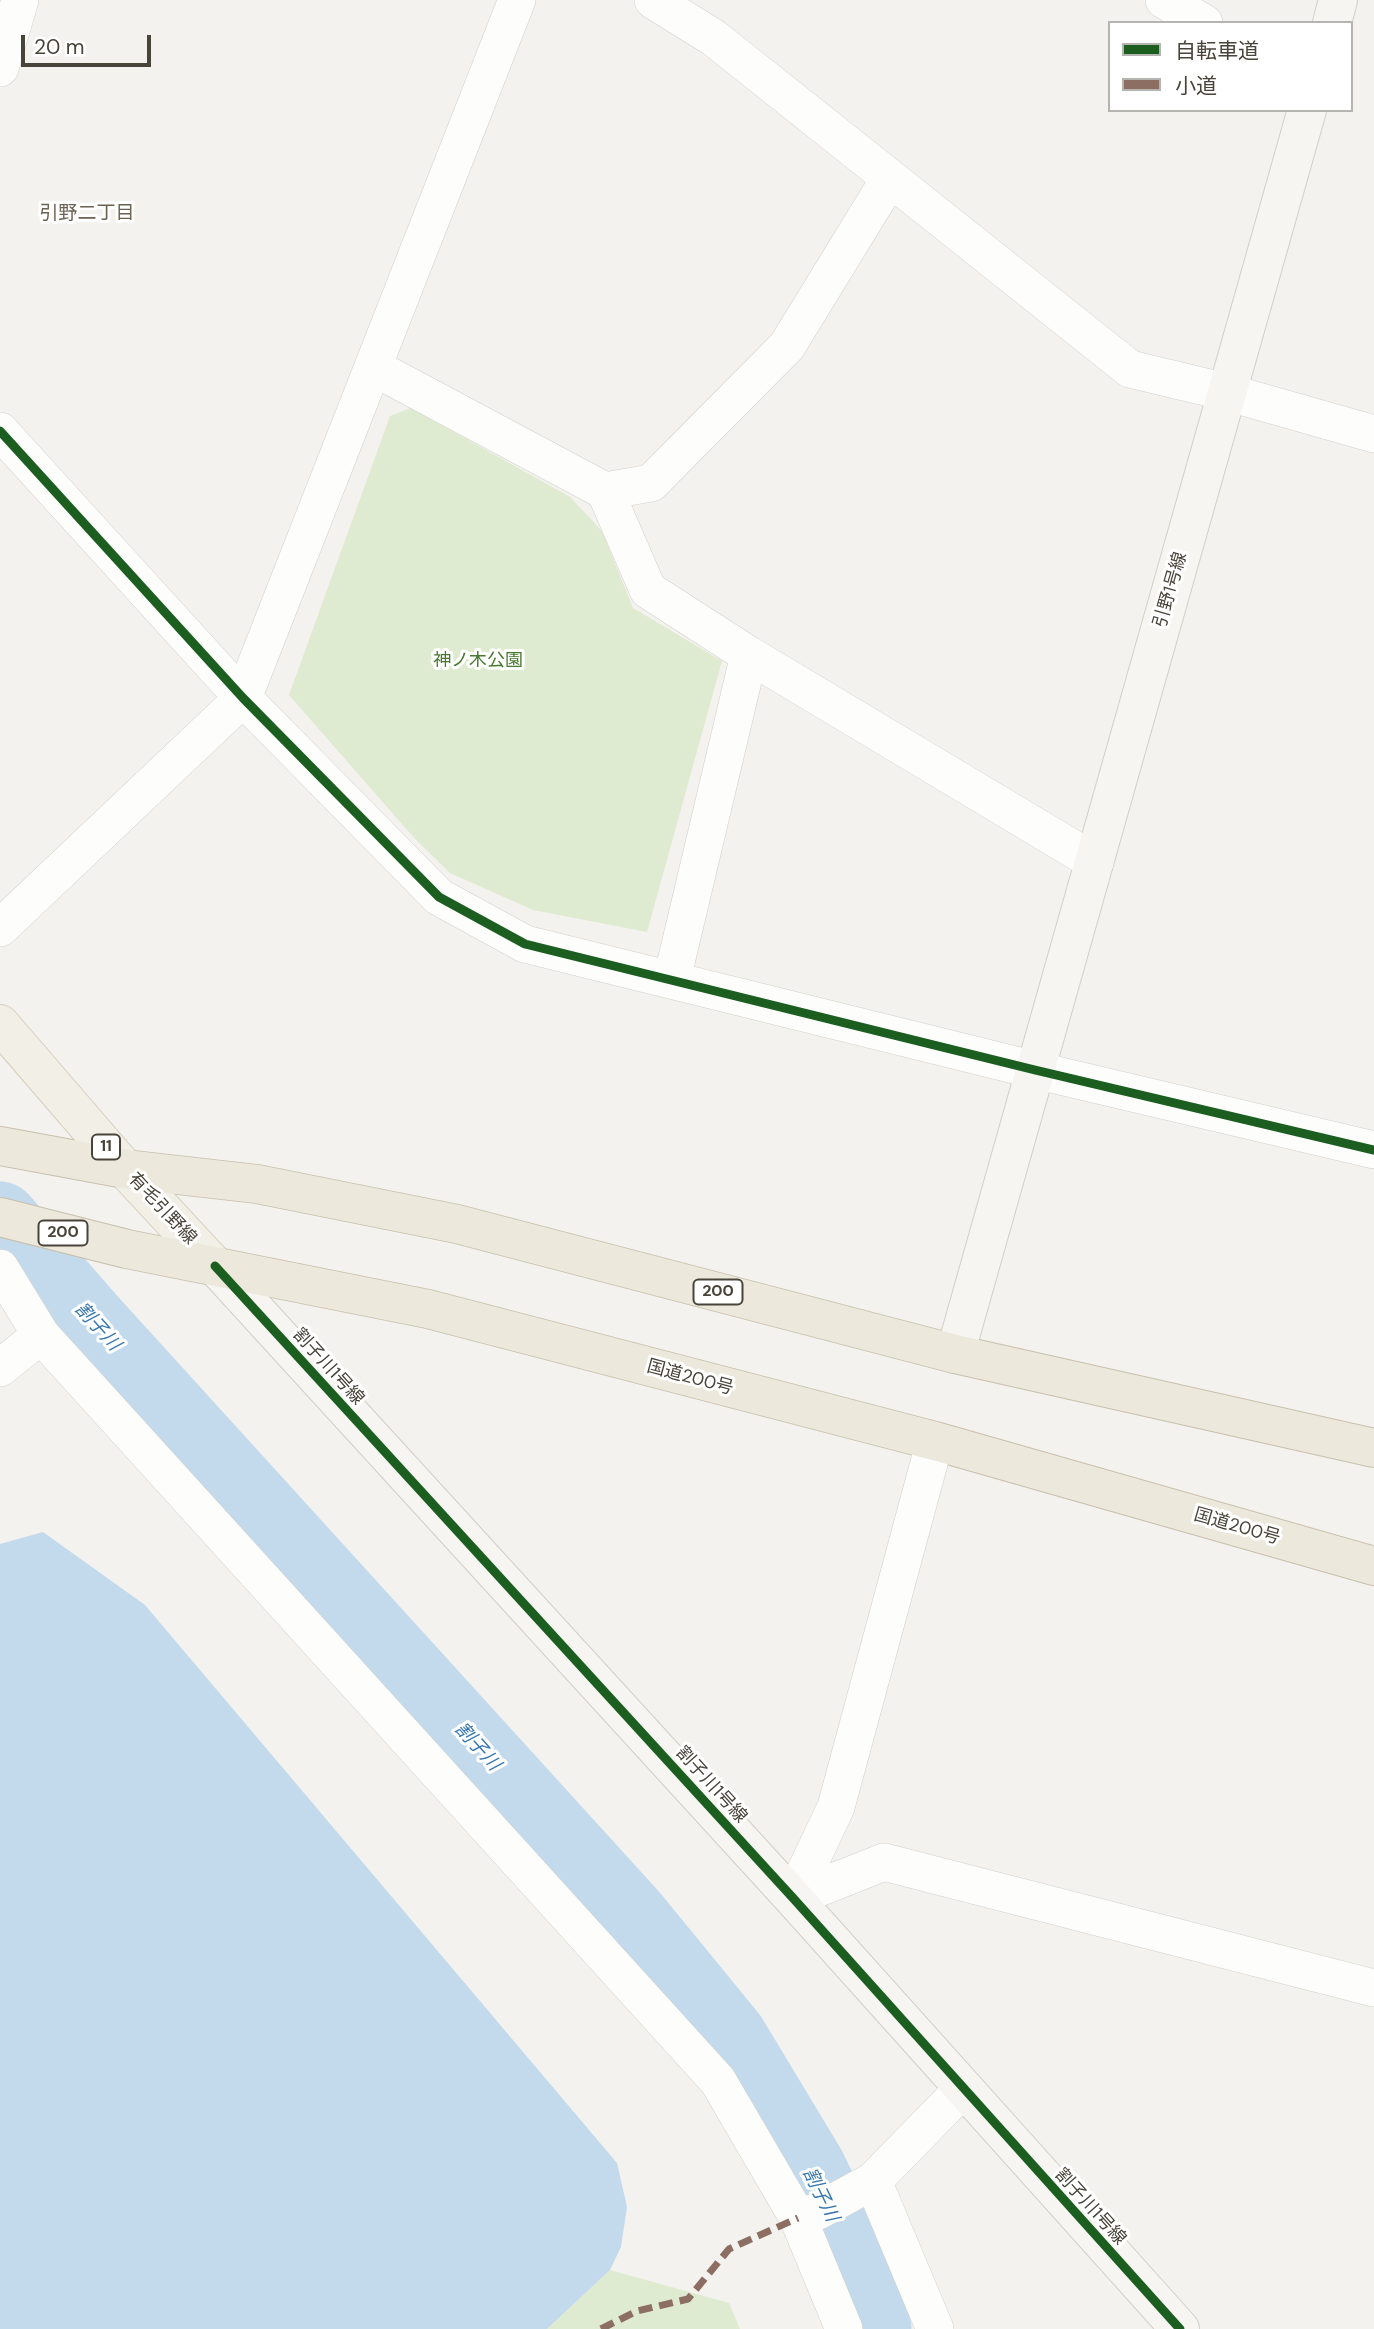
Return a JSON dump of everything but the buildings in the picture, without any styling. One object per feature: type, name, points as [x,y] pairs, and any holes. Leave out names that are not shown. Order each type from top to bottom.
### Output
[{"type":"highway","name":"200","points":[[0,1146],[125,1169],[257,1184],[457,1224],[1374,1467]]},
{"type":"highway","name":"国道200号","points":[[0,1217],[127,1249],[428,1309],[935,1441],[1374,1566]]},
{"type":"highway","name":"200","points":[[955,1354],[1374,1448]]},
{"type":"highway","points":[[935,1441],[1374,1544]]},
{"type":"main road","name":"有毛引野線","points":[[0,1024],[125,1169],[215,1266]]},
{"type":"street","points":[[0,68],[20,0]]},
{"type":"street","points":[[0,928],[243,698],[517,0]]},
{"type":"street","points":[[653,0],[714,38],[1130,369],[1226,392],[1374,434]]},
{"type":"street","points":[[1164,0],[1201,21]]},
{"type":"street","points":[[1333,21],[1338,0]]},
{"type":"street","name":"引野1号線","points":[[955,1354],[1306,112]]},
{"type":"street","points":[[373,367],[605,491],[651,483],[787,346],[890,178]]},
{"type":"street","points":[[0,431],[243,698],[439,897],[525,944],[1035,1070],[1374,1150]]},
{"type":"street","points":[[605,491],[648,590],[749,655],[1095,862]]},
{"type":"street","points":[[671,979],[749,655]]},
{"type":"street","name":"割子川1号線","points":[[215,1266],[793,1898],[1180,2329]]},
{"type":"street","points":[[0,1268],[41,1335],[718,2081],[808,2214],[844,2329]]},
{"type":"street","points":[[0,1368],[41,1335]]},
{"type":"street","points":[[793,1898],[836,1807],[935,1441]]},
{"type":"street","points":[[793,1898],[884,1862],[1374,1988]]},
{"type":"street","points":[[808,2214],[865,2186],[963,2089]]},
{"type":"street","points":[[865,2186],[935,2329]]},
{"type":"green space","name":"神ノ木公園","points":[[411,408],[570,497],[602,531],[633,608],[722,661],[647,932],[533,910],[450,873],[415,839],[289,695],[390,416]]},
{"type":"green space","points":[[610,2270],[729,2303],[740,2329],[547,2329]]},
{"type":"water","points":[[43,1532],[145,1605],[617,2163],[627,2207],[621,2247],[610,2270],[547,2329],[0,2329],[0,1544]]},
{"type":"waterway","name":"割子川","points":[[0,1220],[90,1323],[630,1917],[729,2038],[808,2169],[843,2241],[873,2329]]},
{"type":"marked path","points":[[601,2329],[637,2311],[688,2299],[729,2249],[798,2218]]},
{"type":"cycle path","points":[[0,431],[243,698],[439,897],[525,944],[1035,1070],[1374,1150]]},
{"type":"cycle path","points":[[215,1266],[793,1898],[1180,2329]]},
{"type":"district","name":"引野二丁目","points":[[87,214]]}]
